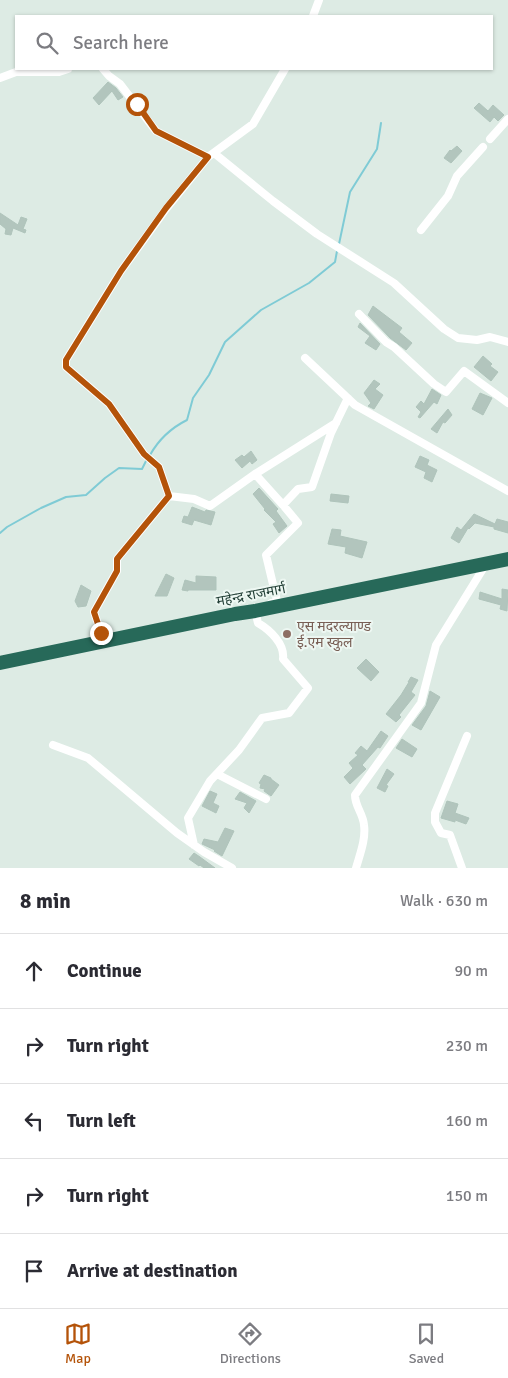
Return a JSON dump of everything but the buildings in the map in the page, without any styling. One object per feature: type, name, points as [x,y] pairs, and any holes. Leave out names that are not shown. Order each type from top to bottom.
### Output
[{"type":"highway","name":"महेन्द्र राजमार्ग","points":[[0,663],[508,559]]},
{"type":"street","points":[[313,15],[319,0]]},
{"type":"street","points":[[0,78],[16,72],[59,72],[65,70]]},
{"type":"street","points":[[104,70],[120,84],[156,131],[211,155],[317,234],[394,283],[444,330],[458,338],[477,340],[490,337],[508,342]]},
{"type":"street","points":[[169,496],[159,467],[144,454],[109,404],[66,367],[66,360],[121,271],[166,208],[211,155],[253,124],[284,70]]},
{"type":"street","points":[[490,139],[508,119]]},
{"type":"street","points":[[422,230],[448,196],[457,176],[483,147]]},
{"type":"street","points":[[359,314],[386,342],[415,365],[434,384],[446,392],[464,371],[508,403]]},
{"type":"street","points":[[305,358],[355,404],[508,491]]},
{"type":"street","points":[[283,505],[298,489],[312,487],[331,433],[348,398]]},
{"type":"street","points":[[169,496],[194,499],[210,506],[254,474],[336,423]]},
{"type":"street","points":[[235,614],[278,601],[266,555],[298,523],[254,474]]},
{"type":"street","points":[[110,641],[101,633],[94,612],[117,571],[117,559],[169,496]]},
{"type":"street","points":[[356,868],[364,839],[364,825],[355,803],[355,795],[422,703],[436,645],[486,564]]},
{"type":"street","points":[[194,845],[188,818],[210,781],[238,750],[262,718],[289,713],[308,688],[284,659],[284,653],[271,631],[258,623],[255,611]]},
{"type":"street","points":[[462,868],[450,835],[441,833],[435,822],[435,814],[467,736]]},
{"type":"street","points":[[53,745],[88,758],[177,833],[232,868]]},
{"type":"street","points":[[216,774],[266,799]]},
{"type":"waterway","points":[[339,244],[350,192],[377,149],[381,123]]},
{"type":"waterway","points":[[150,455],[166,434],[187,420],[193,398],[209,375],[225,342],[261,310],[309,283],[335,262],[337,251]]},
{"type":"waterway","points":[[0,533],[41,508],[66,497],[86,495],[119,468],[142,469],[147,459]]},
{"type":"place","name":"एस मदरल्याण्ड ई.एम स्कुल","points":[[287,634]]},
{"type":"route","points":[[101,633],[94,612],[117,571],[117,559],[169,496],[159,467],[144,454],[109,404],[66,367],[66,360],[121,271],[166,208],[208,157],[156,131],[137,104]]}]
